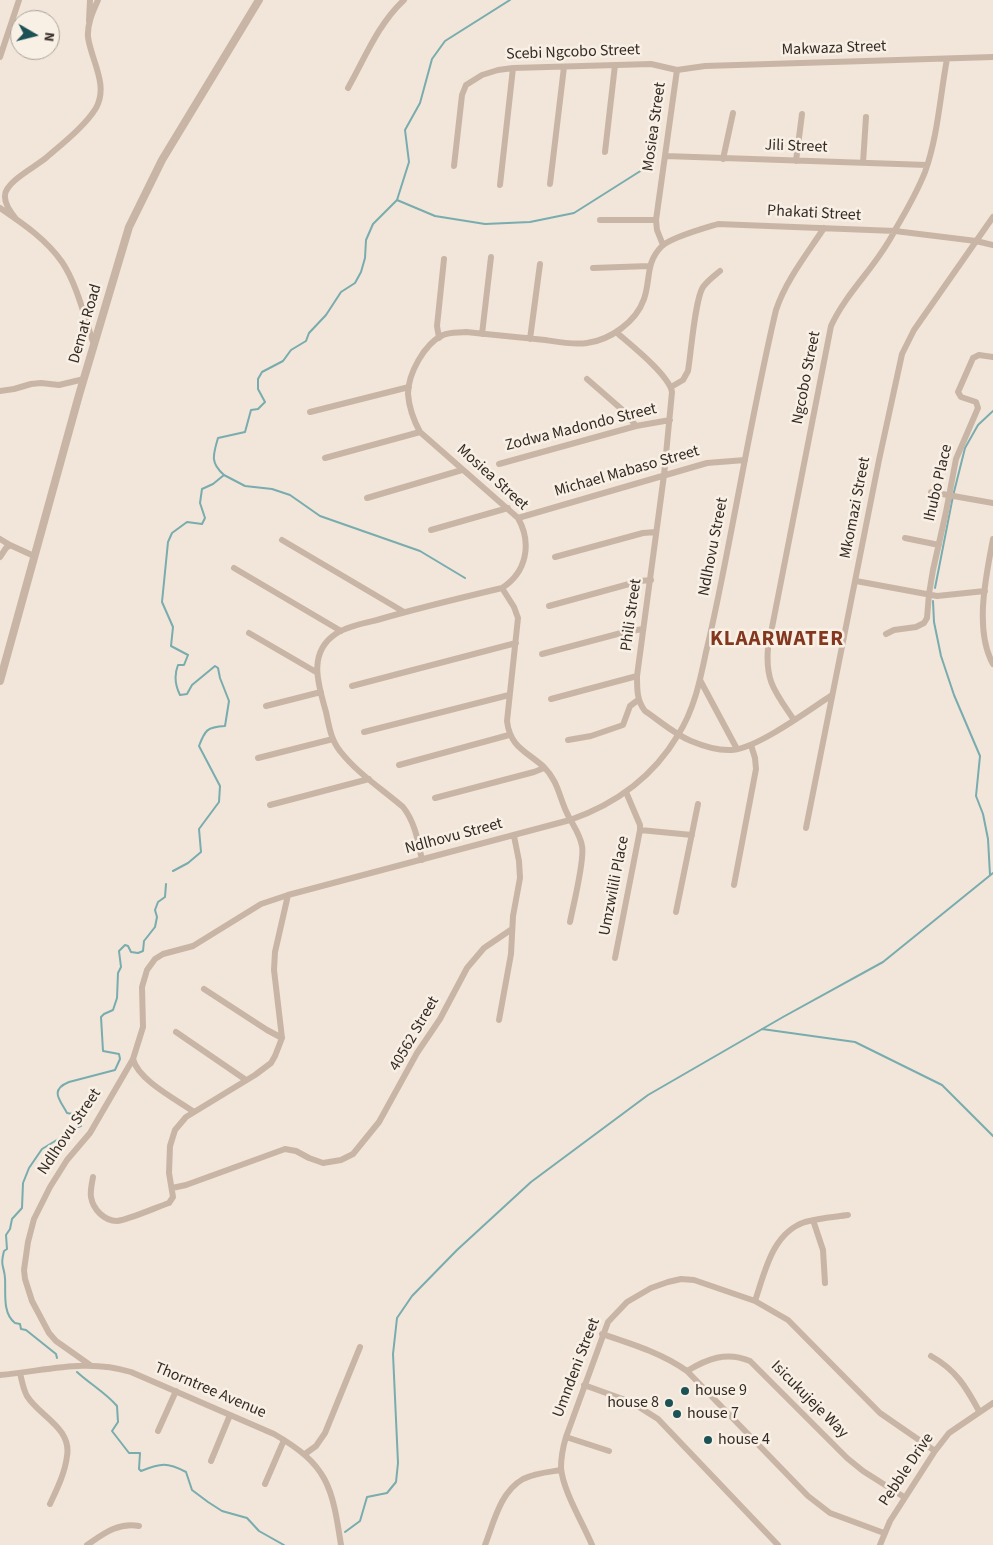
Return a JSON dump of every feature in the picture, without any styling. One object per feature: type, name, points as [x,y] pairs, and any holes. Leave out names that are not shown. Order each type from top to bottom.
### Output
[{"type":"street","points":[[0,57],[19,0]]},
{"type":"street","points":[[16,219],[10,212],[5,200],[7,189],[29,169],[45,159],[80,126],[96,107],[100,91],[100,78],[88,35],[90,0]]},
{"type":"street","points":[[90,22],[98,0]]},
{"type":"street","name":"Demat Road","points":[[0,681],[84,379],[129,227],[162,160],[259,0]]},
{"type":"street","points":[[348,88],[384,23],[404,0]]},
{"type":"street","name":"Makwaza Street","points":[[677,70],[705,66],[993,57]]},
{"type":"street","name":"Ngcobo Street","points":[[794,720],[771,685],[767,656],[831,326],[844,304],[895,231],[926,166],[931,150],[947,59]]},
{"type":"street","name":"Scebi Ngcobo Street","points":[[454,166],[460,105],[466,85],[482,75],[513,68],[651,64],[677,70]]},
{"type":"street","points":[[605,152],[614,65]]},
{"type":"street","points":[[550,184],[564,67]]},
{"type":"street","points":[[500,185],[513,68]]},
{"type":"street","name":"Mosiea Street","points":[[663,245],[657,230],[656,220],[677,70]]},
{"type":"street","points":[[723,159],[733,113]]},
{"type":"street","points":[[796,160],[802,114]]},
{"type":"street","points":[[863,163],[866,117]]},
{"type":"street","name":"Jili Street","points":[[665,156],[926,166]]},
{"type":"street","points":[[0,208],[45,242],[62,262],[80,302],[94,345]]},
{"type":"street","name":"Mkomazi Street","points":[[806,828],[829,720],[832,695],[879,460],[902,354],[914,330],[993,217]]},
{"type":"street","points":[[600,220],[656,220]]},
{"type":"street","name":"Phakati Street","points":[[663,245],[702,228],[718,224],[895,231],[976,241],[993,245]]},
{"type":"street","name":"Ndlhovu Street","points":[[90,1365],[49,1333],[32,1301],[24,1270],[28,1242],[34,1219],[50,1186],[67,1160],[90,1133],[133,1059],[143,1027],[142,987],[147,970],[155,959],[163,954],[193,946],[261,904],[288,895],[570,820],[603,806],[626,792],[651,770],[679,734],[694,700],[700,680],[717,604],[770,334],[780,296],[824,228]]},
{"type":"street","points":[[444,259],[437,326],[439,338],[450,333],[482,334],[587,343],[602,340],[616,332],[635,315],[644,298],[649,266],[663,245]]},
{"type":"street","points":[[482,334],[491,257]]},
{"type":"street","points":[[530,338],[540,264]]},
{"type":"street","points":[[593,268],[649,266]]},
{"type":"street","points":[[616,332],[665,377],[671,387],[683,380],[688,371],[698,301],[702,288],[720,272]]},
{"type":"street","name":"Mosiea Street","points":[[422,860],[410,815],[339,750],[333,739],[316,672],[320,654],[331,638],[341,631],[404,612],[502,588],[511,582],[520,571],[524,560],[526,538],[518,518],[420,432],[411,410],[408,395],[416,364],[424,350],[439,338]]},
{"type":"street","name":"Ihubo Place","points":[[886,634],[894,630],[913,628],[924,623],[928,615],[929,594],[956,459],[978,408],[976,402],[961,397],[958,392],[973,358],[979,355],[993,357]]},
{"type":"street","points":[[0,391],[41,382],[59,385],[84,379]]},
{"type":"street","points":[[587,379],[626,413],[636,426]]},
{"type":"street","points":[[310,412],[409,386]]},
{"type":"street","name":"Phili Street","points":[[638,700],[637,676],[664,475],[670,420],[671,387]]},
{"type":"street","name":"Zodwa Madondo Street","points":[[499,464],[636,426],[670,420]]},
{"type":"street","points":[[325,458],[420,432]]},
{"type":"street","name":"Michael Mabaso Street","points":[[518,518],[707,463],[745,460]]},
{"type":"street","points":[[366,498],[462,470]]},
{"type":"street","points":[[931,492],[993,502]]},
{"type":"street","points":[[431,530],[508,508]]},
{"type":"street","points":[[555,556],[642,533],[656,532]]},
{"type":"street","points":[[905,538],[939,546]]},
{"type":"street","points":[[0,539],[34,556]]},
{"type":"street","points":[[993,539],[985,591],[983,622],[987,649],[993,664]]},
{"type":"street","points":[[282,540],[404,612]]},
{"type":"street","points":[[0,557],[10,545]]},
{"type":"street","points":[[234,568],[341,631]]},
{"type":"street","points":[[548,606],[640,581],[651,580]]},
{"type":"street","points":[[856,581],[929,594],[955,595],[985,591]]},
{"type":"street","points":[[502,588],[517,613],[516,643],[507,721],[510,735],[516,744],[552,776],[581,842],[583,852],[570,922]]},
{"type":"street","points":[[542,654],[624,632],[643,629]]},
{"type":"street","points":[[249,633],[316,672]]},
{"type":"street","points":[[352,686],[516,643]]},
{"type":"street","points":[[551,699],[637,676]]},
{"type":"street","points":[[700,680],[737,749]]},
{"type":"street","points":[[266,706],[320,692]]},
{"type":"street","points":[[364,732],[509,695]]},
{"type":"street","points":[[568,740],[591,736],[623,725],[630,706],[638,700],[645,711],[689,740],[719,750],[737,749],[751,745],[832,695]]},
{"type":"street","points":[[400,765],[510,735]]},
{"type":"street","points":[[258,758],[333,739]]},
{"type":"street","points":[[734,885],[756,769],[751,745]]},
{"type":"street","points":[[435,798],[544,768]]},
{"type":"street","points":[[270,805],[370,779]]},
{"type":"street","name":"Umzwilili Place","points":[[615,958],[640,830],[640,825],[626,792]]},
{"type":"street","points":[[676,912],[698,804]]},
{"type":"street","points":[[640,830],[692,835]]},
{"type":"street","points":[[499,1020],[511,954],[512,929],[520,878],[514,836]]},
{"type":"street","points":[[93,1177],[91,1195],[93,1203],[101,1215],[112,1220],[122,1220],[169,1203],[173,1197],[169,1173],[170,1146],[175,1130],[186,1117],[271,1063],[282,1038],[274,970],[275,952],[288,895]]},
{"type":"street","name":"40562 Street","points":[[172,1188],[285,1149],[296,1151],[323,1163],[332,1163],[347,1158],[358,1150],[380,1122],[417,1053],[440,1019],[467,968],[484,948],[512,929]]},
{"type":"street","points":[[204,989],[282,1038]]},
{"type":"street","points":[[176,1032],[246,1080]]},
{"type":"street","points":[[133,1059],[134,1064],[144,1077],[194,1112]]},
{"type":"street","points":[[755,1301],[772,1254],[780,1240],[792,1229],[813,1220],[848,1215]]},
{"type":"street","points":[[813,1220],[823,1250],[825,1283]]},
{"type":"street","name":"Umndeni Street","points":[[592,1545],[565,1486],[561,1470],[562,1451],[566,1437],[602,1334],[612,1316],[627,1302],[651,1288],[668,1282],[681,1279],[694,1280],[755,1301],[788,1320],[880,1413],[935,1451]]},
{"type":"street","points":[[602,1334],[648,1350],[687,1371],[808,1496],[830,1512],[884,1533]]},
{"type":"street","points":[[304,1454],[316,1446],[325,1433],[360,1347]]},
{"type":"street","name":"Isicukujeje Way","points":[[687,1371],[702,1362],[721,1356],[732,1356],[750,1361],[847,1458],[863,1471],[904,1497]]},
{"type":"street","points":[[931,1356],[945,1364],[956,1374],[979,1411]]},
{"type":"street","name":"Thorntree Avenue","points":[[0,1375],[46,1368],[90,1365],[115,1367],[176,1391],[284,1440],[304,1454],[322,1475],[331,1493],[337,1516],[341,1545]]},
{"type":"street","points":[[20,1373],[28,1397],[62,1432],[66,1441],[68,1456],[50,1504]]},
{"type":"street","points":[[584,1385],[631,1402],[658,1419],[778,1545]]},
{"type":"street","points":[[158,1431],[176,1391]]},
{"type":"street","name":"Pebble Drive","points":[[880,1545],[884,1533],[904,1497],[949,1433],[993,1403]]},
{"type":"street","points":[[211,1460],[230,1415]]},
{"type":"street","points":[[566,1437],[609,1450]]},
{"type":"street","points":[[265,1484],[284,1440]]},
{"type":"street","points":[[485,1545],[499,1509],[513,1487],[524,1479],[537,1474],[561,1470]]},
{"type":"street","points":[[87,1545],[113,1528],[127,1524],[139,1526]]},
{"type":"waterway","points":[[173,871],[188,863],[201,852],[199,829],[219,802],[220,786],[199,746],[208,730],[214,727],[225,726],[229,701],[218,668],[215,666],[192,685],[187,694],[180,695],[178,691],[176,672],[178,665],[184,665],[188,655],[171,646],[173,627],[162,602],[168,542],[172,533],[187,522],[202,524],[205,518],[200,503],[202,489],[213,484],[224,475],[216,467],[214,458],[218,438],[245,432],[251,410],[258,409],[265,402],[258,389],[258,379],[262,372],[283,361],[291,350],[306,341],[309,333],[326,315],[341,292],[355,283],[361,272],[365,258],[366,240],[373,224],[397,200],[409,162],[405,130],[420,103],[432,59],[445,41],[510,0]]},
{"type":"waterway","points":[[397,200],[435,216],[485,224],[530,222],[574,213],[642,170]]},
{"type":"waterway","points":[[935,588],[953,496],[965,448],[978,425],[993,411]]},
{"type":"waterway","points":[[224,475],[245,486],[272,489],[290,495],[320,516],[420,551],[465,578]]},
{"type":"waterway","points":[[933,601],[934,622],[941,656],[954,695],[980,756],[976,796],[983,814],[988,839],[990,875]]},
{"type":"waterway","points":[[345,1532],[360,1521],[367,1497],[387,1493],[396,1482],[398,1463],[393,1354],[397,1318],[412,1296],[457,1250],[531,1182],[648,1095],[883,962],[993,873]]},
{"type":"waterway","points":[[57,1358],[56,1354],[26,1330],[21,1329],[20,1324],[15,1323],[8,1314],[2,1263],[4,1251],[7,1249],[6,1235],[10,1229],[12,1219],[22,1208],[23,1183],[29,1168],[42,1149],[60,1138],[64,1132],[81,1126],[81,1119],[78,1115],[67,1113],[58,1096],[59,1088],[69,1082],[115,1070],[120,1059],[119,1054],[103,1051],[101,1017],[113,1010],[117,998],[118,973],[121,967],[119,951],[125,945],[128,946],[131,952],[138,953],[143,951],[144,941],[155,927],[157,917],[155,910],[158,902],[165,897],[166,884]]},
{"type":"waterway","points":[[762,1029],[855,1042],[942,1085],[993,1136]]},
{"type":"waterway","points":[[77,1372],[117,1406],[118,1422],[112,1431],[129,1453],[140,1453],[139,1469],[141,1471],[154,1466],[169,1465],[186,1472],[192,1490],[208,1502],[222,1511],[247,1518],[259,1531],[284,1545]]},
{"type":"place","name":"house 9","points":[[685,1391]]},
{"type":"place","name":"house 8","points":[[669,1403]]},
{"type":"place","name":"house 7","points":[[677,1414]]},
{"type":"place","name":"house 4","points":[[708,1440]]},
{"type":"district","name":"KLAARWATER","points":[[777,640]]}]
